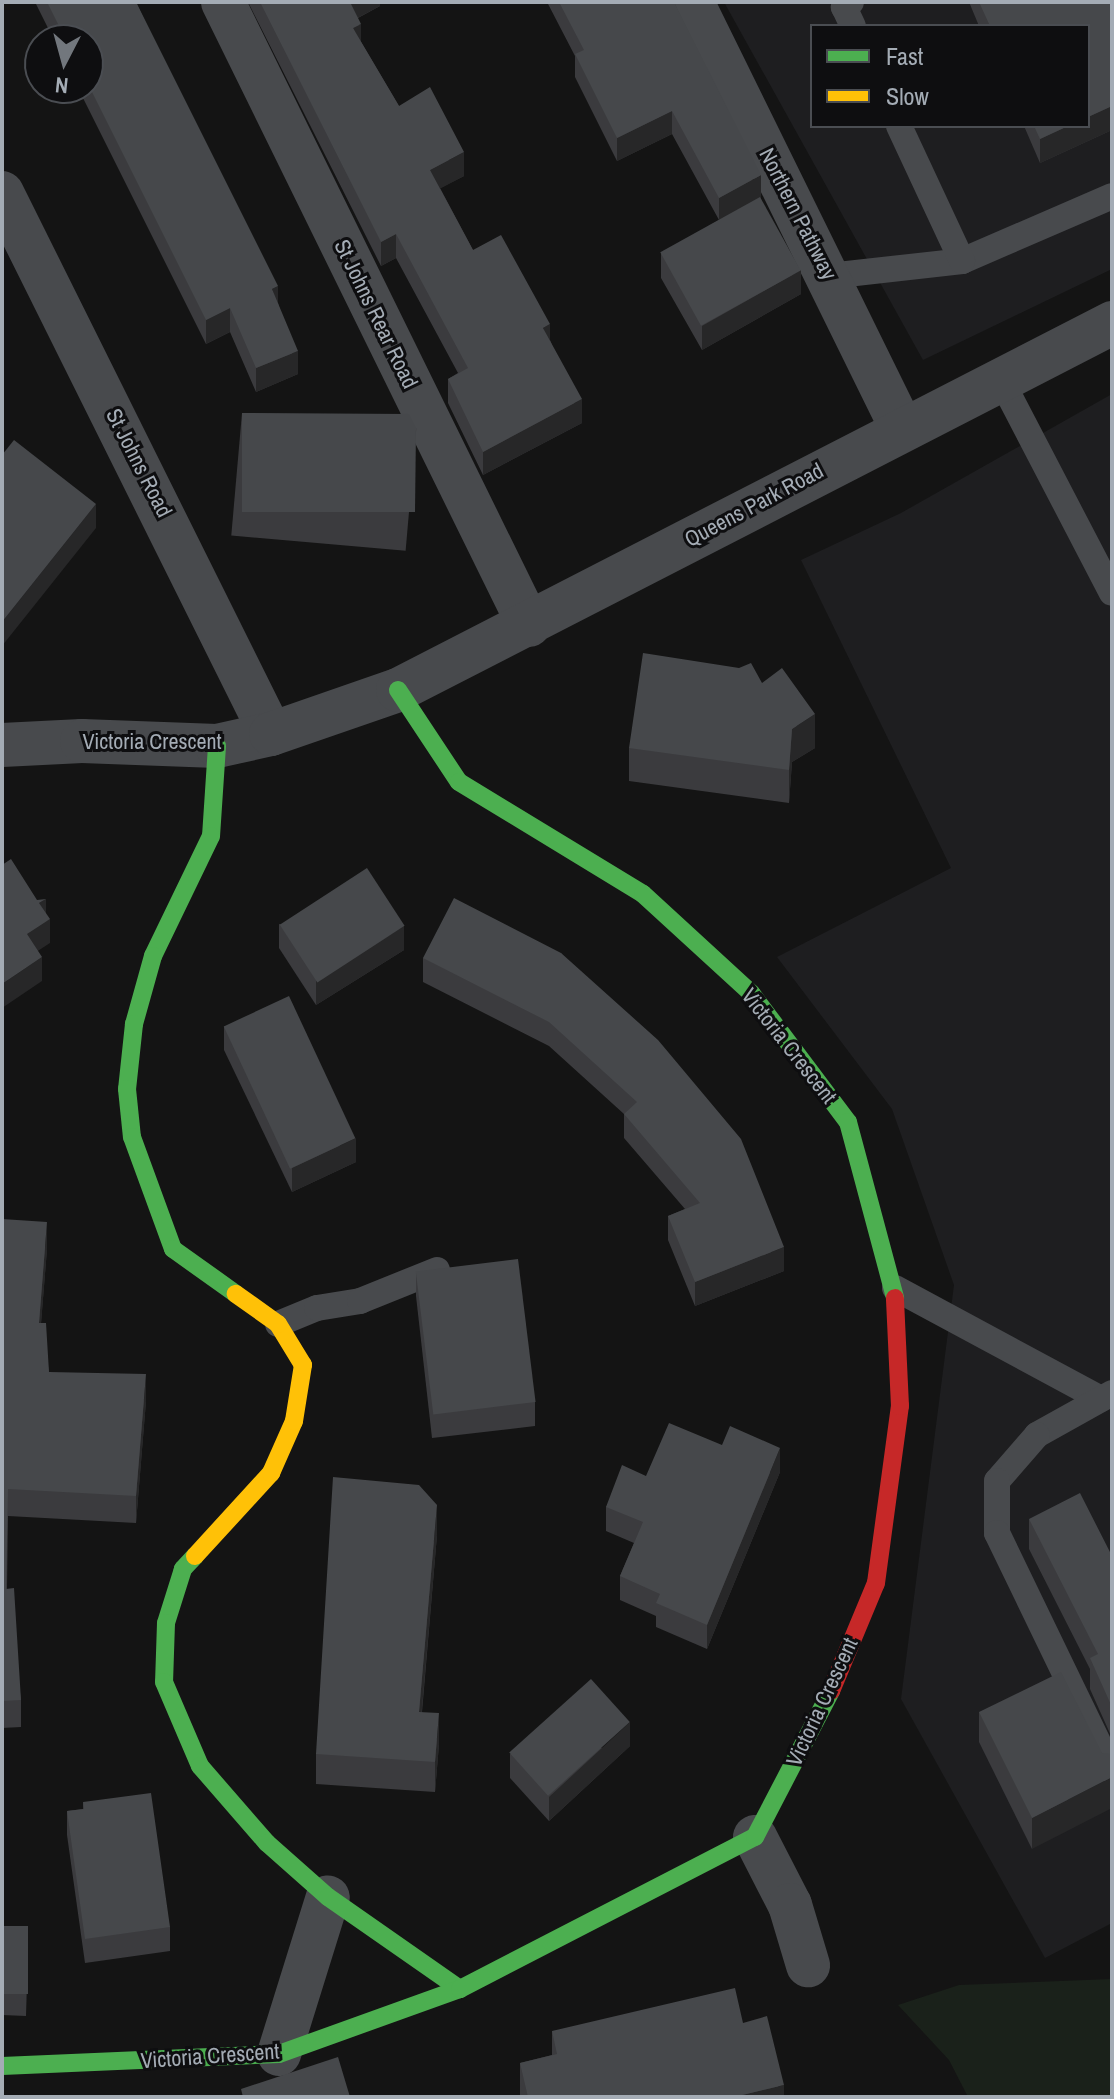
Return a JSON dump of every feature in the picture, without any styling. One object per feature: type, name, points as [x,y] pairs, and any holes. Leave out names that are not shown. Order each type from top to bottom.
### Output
[{"type":"street","name":"St Johns Rear Road","points":[[223,2],[529,625]]},
{"type":"street","name":"Northern Pathway","points":[[692,2],[902,428]]},
{"type":"street","name":"St Johns Road","points":[[2,193],[271,734]]},
{"type":"street","name":"Queens Park Road","points":[[398,690],[529,625],[902,428],[1112,323]]},
{"type":"street","name":"Victoria Crescent","points":[[2,745],[82,741],[217,746],[271,734],[398,690],[459,782],[643,894],[751,993],[848,1122],[895,1288],[900,1406],[876,1583],[819,1719],[755,1837],[460,1989],[279,2054],[2,2066]]},
{"type":"street","points":[[217,746],[211,836],[153,956],[134,1024],[127,1089],[132,1137],[173,1249],[278,1324],[303,1365],[294,1421],[271,1473],[183,1569],[166,1623],[164,1682],[200,1766],[267,1843],[328,1897],[460,1989]]},
{"type":"street","points":[[755,1837],[790,1905],[808,1965]]},
{"type":"street","points":[[279,2054],[328,1897]]},
{"type":"lane","points":[[851,2],[844,7],[852,24]]},
{"type":"lane","points":[[900,128],[962,261]]},
{"type":"lane","points":[[829,276],[962,261],[1112,196]]},
{"type":"lane","points":[[1000,378],[1112,593]]},
{"type":"lane","points":[[278,1324],[317,1308],[360,1301],[437,1270]]},
{"type":"lane","points":[[895,1288],[1107,1396]]},
{"type":"lane","points":[[1107,1396],[1037,1435],[997,1481],[997,1533],[1112,1771]]},
{"type":"shaded area","points":[[724,2],[1112,2],[1112,269],[923,360]]},
{"type":"shaded area","points":[[1112,394],[1112,1923],[1045,1958],[901,1699],[954,1285],[892,1109],[777,957],[951,868],[801,560],[901,513]]},
{"type":"shaded area","points":[[1112,1979],[1112,2097],[968,2097],[949,2060],[898,2005],[959,1985]]},
{"type":"building","points":[[47,2],[136,2],[278,286],[272,289],[298,351],[256,368],[230,308],[206,320],[98,104],[104,104],[104,24],[58,24]]},
{"type":"building","points":[[260,2],[350,2],[361,24],[353,28],[399,106],[430,87],[464,152],[430,170],[473,250],[501,235],[550,324],[543,328],[582,399],[483,452],[448,379],[468,368],[396,234],[381,242]]},
{"type":"building","points":[[559,2],[674,2],[761,175],[719,198],[672,111],[617,138],[575,54],[584,50]]},
{"type":"building","points":[[979,2],[1112,2],[1112,106],[1090,116],[1090,24],[989,24]]},
{"type":"building","points":[[1035,128],[1064,128],[1040,139]]},
{"type":"building","points":[[760,197],[801,270],[701,326],[660,252]]},
{"type":"building","points":[[242,413],[409,414],[416,428],[415,512],[242,512]]},
{"type":"building","points":[[14,440],[96,504],[2,622],[2,455]]},
{"type":"building","points":[[643,653],[739,668],[751,663],[762,683],[782,668],[815,714],[792,729],[789,770],[629,748]]},
{"type":"building","points":[[11,859],[37,900],[46,899],[39,903],[50,919],[27,934],[42,957],[2,984],[2,865]]},
{"type":"building","points":[[367,868],[405,926],[317,983],[280,925]]},
{"type":"building","points":[[454,898],[561,953],[658,1040],[741,1139],[784,1247],[695,1282],[668,1216],[700,1203],[624,1114],[637,1102],[549,1022],[423,958]]},
{"type":"building","points":[[289,996],[355,1138],[290,1169],[224,1026]]},
{"type":"building","points":[[2,1219],[47,1222],[39,1323],[46,1323],[49,1372],[146,1374],[136,1496],[8,1489],[6,1589],[14,1588],[21,1700],[2,1701]]},
{"type":"building","points":[[518,1259],[536,1402],[433,1414],[416,1272]]},
{"type":"building","points":[[669,1423],[722,1445],[730,1426],[780,1448],[707,1625],[656,1603],[660,1594],[620,1576],[643,1522],[606,1507],[622,1465],[646,1476]]},
{"type":"building","points":[[333,1477],[419,1485],[437,1505],[419,1712],[439,1713],[435,1762],[316,1754]]},
{"type":"building","points":[[1080,1493],[1112,1556],[1112,1707],[1090,1658],[1098,1654],[1029,1519]]},
{"type":"building","points":[[1061,1672],[1102,1753],[1112,1754],[1112,1777],[1032,1818],[979,1712]]},
{"type":"building","points":[[591,1679],[630,1722],[548,1796],[509,1753]]},
{"type":"building","points":[[151,1793],[170,1927],[85,1939],[67,1811],[84,1809],[83,1802]]},
{"type":"building","points":[[2,1926],[28,1926],[28,1994],[2,1994]]},
{"type":"building","points":[[735,1988],[743,2023],[767,2016],[784,2085],[734,2097],[528,2097],[520,2063],[557,2054],[552,2031]]},
{"type":"building","points":[[338,2057],[350,2097],[243,2097],[241,2089]]},
{"type":"traffic: fast","points":[[398,690],[459,782],[643,894],[751,993],[848,1122],[895,1298]]},
{"type":"traffic: fast","points":[[217,746],[211,836],[153,956],[134,1024],[127,1089],[132,1137],[173,1249],[236,1294]]},
{"type":"traffic: fast","points":[[195,1556],[183,1569],[166,1623],[164,1682],[200,1766],[267,1843],[328,1897],[460,1989]]},
{"type":"traffic: fast","points":[[2,2066],[279,2054],[460,1989],[755,1837],[831,1691]]},
{"type":"traffic: slow","points":[[195,1556],[271,1473],[294,1421],[303,1365],[278,1324],[236,1294]]},
{"type":"traffic: jam","points":[[831,1691],[876,1583],[900,1406],[895,1298]]}]
